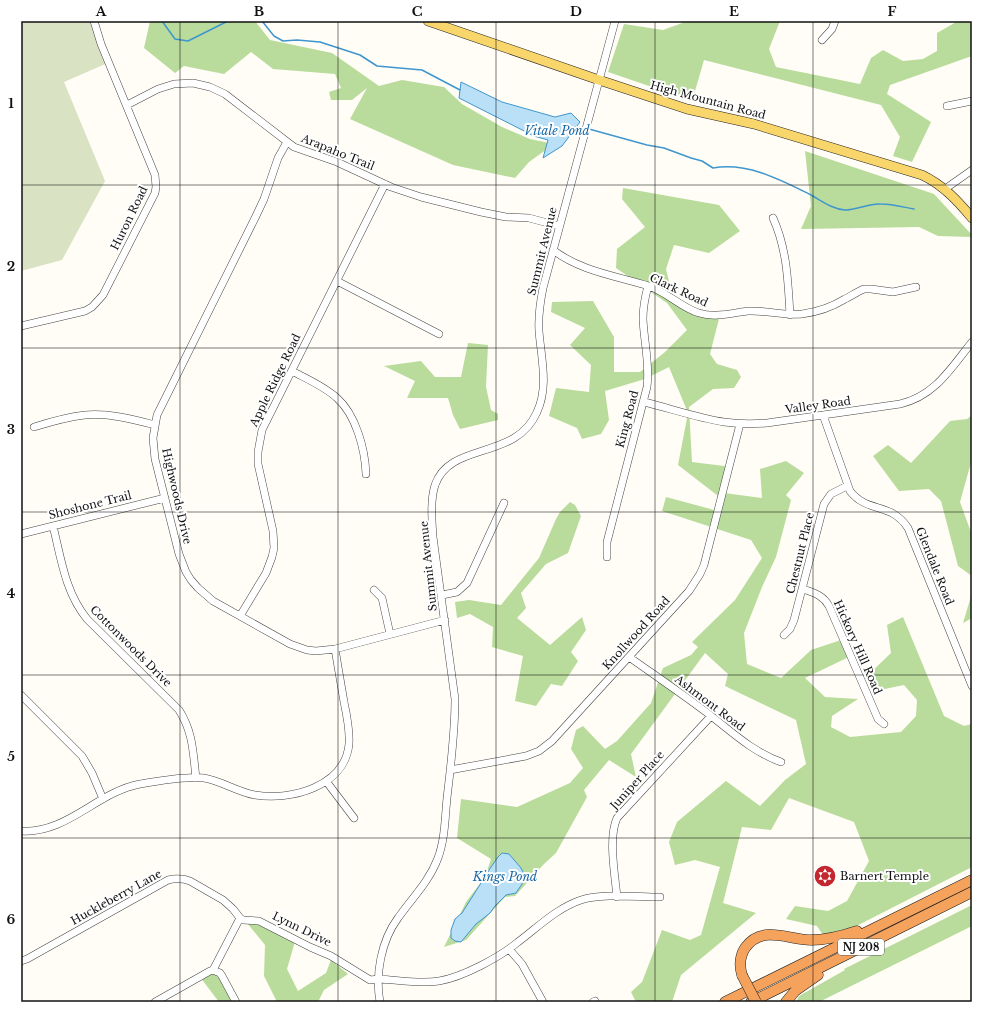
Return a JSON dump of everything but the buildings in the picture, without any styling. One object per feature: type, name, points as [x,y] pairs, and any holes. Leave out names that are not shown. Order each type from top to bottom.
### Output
[{"type":"highway","points":[[929,901],[972,874]]},
{"type":"highway","name":"NJ 208","points":[[725,1002],[972,880]]},
{"type":"highway","name":"NJ 208","points":[[750,1002],[972,892]]},
{"type":"highway","points":[[756,1002],[742,975],[740,966],[744,951],[750,942],[760,936],[771,934],[800,939],[826,939],[848,934],[891,920]]},
{"type":"highway","points":[[786,1002],[794,991],[898,929]]},
{"type":"main road","name":"High Mountain Road","points":[[428,21],[687,109],[754,124],[922,175],[931,179],[945,189],[972,218]]},
{"type":"street","name":"Huron Road","points":[[21,326],[86,311],[98,301],[106,288],[156,187],[156,175],[126,105],[94,21]]},
{"type":"street","name":"Summit Avenue","points":[[377,1002],[382,954],[391,929],[429,878],[439,857],[443,837],[455,726],[455,698],[433,531],[435,486],[442,473],[452,463],[459,459],[491,449],[517,437],[531,423],[541,403],[543,387],[539,314],[543,288],[615,21]]},
{"type":"street","points":[[822,40],[832,29],[834,21]]},
{"type":"street","name":"Arapaho Trail","points":[[126,105],[169,85],[183,83],[202,84],[225,94],[287,142],[304,151],[355,169],[385,184],[421,198],[500,216],[529,218],[559,226]]},
{"type":"street","points":[[947,106],[972,101]]},
{"type":"street","name":"Highwoods Drive","points":[[287,142],[278,158],[264,200],[162,404],[155,425],[153,438],[154,454],[179,554],[189,576],[205,595],[298,648],[316,651],[335,649],[445,620]]},
{"type":"street","points":[[945,189],[972,170]]},
{"type":"street","name":"Apple Ridge Road","points":[[240,616],[266,573],[272,557],[274,539],[260,474],[258,452],[259,440],[266,421],[385,184]]},
{"type":"street","points":[[774,218],[785,252],[790,315]]},
{"type":"street","name":"Clark Road","points":[[553,250],[562,257],[586,267],[619,279],[648,286],[668,295],[692,311],[707,315],[754,311],[790,315],[802,314],[824,309],[864,289],[893,292],[916,287]]},
{"type":"street","points":[[337,281],[439,334]]},
{"type":"street","name":"King Road","points":[[607,557],[607,542],[644,402],[649,377],[643,320],[643,308],[648,286]]},
{"type":"street","name":"Valley Road","points":[[644,402],[709,419],[740,424],[767,423],[900,404],[918,398],[938,384],[972,342]]},
{"type":"street","points":[[292,371],[329,392],[343,403],[356,426],[365,460],[366,474]]},
{"type":"street","points":[[34,427],[73,417],[96,414],[122,417],[155,425]]},
{"type":"street","name":"Glendale Road","points":[[823,415],[847,486],[854,496],[866,504],[892,512],[903,521],[908,528],[972,686]]},
{"type":"street","name":"Knollwood Road","points":[[450,770],[526,756],[546,747],[689,591],[704,565],[740,424]]},
{"type":"street","name":"Chestnut Place","points":[[784,635],[790,629],[794,620],[824,504],[831,494],[847,486]]},
{"type":"street","name":"Shoshone Trail","points":[[21,534],[165,498]]},
{"type":"street","points":[[442,595],[457,592],[467,583],[504,503]]},
{"type":"street","name":"Cottonwoods Drive","points":[[53,526],[67,584],[72,598],[80,611],[173,702],[184,718],[192,740],[196,778]]},
{"type":"street","name":"Hickory Hill Road","points":[[803,589],[822,596],[829,606],[878,719],[884,724]]},
{"type":"street","points":[[374,590],[382,598],[390,634]]},
{"type":"street","points":[[21,831],[39,831],[55,826],[117,792],[139,784],[196,778],[213,780],[246,793],[280,796],[299,793],[326,781],[338,771],[343,764],[349,744],[347,720],[335,649]]},
{"type":"street","name":"Ashmont Road","points":[[629,657],[711,716],[749,746],[770,758],[781,762]]},
{"type":"street","points":[[21,695],[82,756],[92,773],[103,799]]},
{"type":"street","name":"Juniper Place","points":[[617,897],[612,836],[617,818],[711,716]]},
{"type":"street","points":[[326,781],[354,818]]},
{"type":"street","name":"Huckleberry Lane","points":[[21,961],[28,959],[162,884],[174,879],[185,879],[190,881],[223,900],[240,918]]},
{"type":"street","name":"Lynn Drive","points":[[240,918],[247,921],[259,921],[331,956],[370,980],[379,979],[428,982],[450,979],[469,971],[508,949],[545,920],[573,904],[588,898],[660,897]]},
{"type":"street","points":[[155,1002],[213,970],[240,918]]},
{"type":"street","points":[[508,949],[522,964],[542,1002]]},
{"type":"street","points":[[213,970],[220,973],[236,1002]]},
{"type":"street","name":"Summit Avenue","points":[[378,992],[380,1002]]},
{"type":"green space","points":[[21,21],[98,21],[110,62],[64,82],[105,181],[62,260],[21,271]]},
{"type":"green space","points":[[150,21],[255,21],[270,40],[332,53],[379,86],[402,80],[444,87],[462,104],[502,127],[530,139],[554,144],[529,162],[515,178],[453,165],[350,119],[367,88],[352,100],[331,100],[329,92],[341,88],[335,74],[273,69],[251,52],[224,74],[184,66],[175,73],[144,48]]},
{"type":"green space","points":[[685,21],[780,21],[769,49],[776,67],[860,84],[871,58],[883,50],[903,61],[923,59],[937,51],[937,33],[958,21],[972,21],[972,56],[890,85],[887,94],[931,122],[912,162],[893,156],[900,137],[881,105],[704,60],[693,98],[655,88],[608,72],[624,24],[663,30]]},
{"type":"green space","points":[[805,151],[934,194],[972,235],[972,237],[938,236],[919,227],[801,229],[811,206]]},
{"type":"green space","points":[[623,188],[719,205],[740,231],[709,253],[674,245],[666,269],[672,294],[691,310],[720,315],[710,354],[717,364],[737,370],[741,377],[734,388],[713,389],[689,407],[692,462],[732,467],[724,493],[762,498],[760,469],[786,461],[804,473],[786,495],[791,500],[776,557],[762,587],[744,633],[747,664],[781,678],[811,650],[847,638],[851,656],[805,678],[825,697],[858,699],[832,716],[831,727],[850,737],[901,732],[916,716],[917,700],[904,685],[875,691],[865,678],[891,653],[887,625],[903,617],[944,716],[964,726],[972,724],[972,867],[827,941],[817,926],[786,919],[795,906],[828,911],[847,901],[869,861],[854,822],[789,798],[771,830],[742,827],[723,903],[756,913],[681,975],[672,1002],[636,1002],[631,992],[642,982],[662,930],[690,940],[701,935],[720,867],[695,860],[675,865],[669,842],[677,822],[726,781],[760,806],[785,780],[806,764],[796,720],[725,686],[728,674],[705,653],[631,754],[636,777],[609,760],[584,790],[587,797],[556,853],[515,896],[505,897],[466,940],[444,947],[466,902],[485,877],[491,859],[457,838],[461,799],[517,807],[570,783],[583,768],[571,749],[576,730],[583,726],[605,749],[617,741],[651,703],[663,668],[691,655],[698,647],[692,642],[735,600],[762,558],[751,540],[662,511],[666,497],[718,511],[722,499],[678,465],[688,413],[669,367],[645,379],[605,391],[609,420],[601,434],[582,439],[577,428],[549,416],[556,388],[589,392],[591,365],[570,345],[585,328],[551,312],[552,302],[593,301],[614,337],[614,372],[640,372],[665,352],[687,330],[667,303],[616,268],[617,249],[645,227],[622,199]]},
{"type":"green space","points":[[468,343],[488,345],[486,387],[491,410],[498,414],[498,420],[460,429],[453,415],[448,398],[407,398],[415,381],[384,366],[421,361],[435,377],[461,377]]},
{"type":"green space","points":[[972,415],[972,459],[960,502],[972,535],[972,576],[958,566],[941,501],[929,489],[899,491],[873,456],[888,445],[911,463],[950,421],[967,419]]},
{"type":"green space","points":[[570,502],[575,505],[581,516],[568,553],[546,564],[521,593],[526,608],[517,618],[550,645],[582,617],[586,630],[571,652],[578,661],[562,686],[551,684],[536,706],[515,701],[523,656],[492,647],[493,627],[470,614],[457,618],[455,602],[469,600],[501,605],[539,558],[556,519],[560,512]]},
{"type":"green space","points":[[972,593],[972,618],[963,623]]},
{"type":"green space","points":[[972,905],[972,926],[819,1002],[796,1002],[799,996],[845,970],[844,969]]},
{"type":"green space","points":[[258,919],[296,938],[287,969],[298,991],[326,973],[331,960],[348,974],[324,990],[318,1002],[273,1002],[276,1000],[264,976],[265,945],[247,923]]},
{"type":"green space","points":[[219,970],[236,1000],[241,1002],[219,1002],[200,977]]},
{"type":"water","name":"Vitale Pond","points":[[461,82],[502,102],[555,117],[571,113],[580,122],[562,146],[543,158],[548,140],[534,136],[459,98]]},
{"type":"water","name":"Kings Pond","points":[[502,853],[509,854],[521,868],[525,876],[522,884],[516,893],[506,895],[490,913],[476,924],[461,942],[455,941],[451,938],[451,930],[455,919],[462,913],[487,876],[489,870]]},
{"type":"waterway","points":[[162,21],[175,39],[188,41],[228,21]]},
{"type":"waterway","points":[[262,21],[274,36],[283,41],[297,40],[320,42],[360,55],[377,66],[422,70],[460,90]]},
{"type":"waterway","points":[[575,127],[583,128]]},
{"type":"waterway","points":[[589,129],[647,145],[664,148],[702,161],[713,168],[739,168],[764,174],[776,178],[840,209],[850,210],[876,204],[889,204],[914,209]]},
{"type":"place","name":"Barnert Temple","points":[[825,876]]}]
